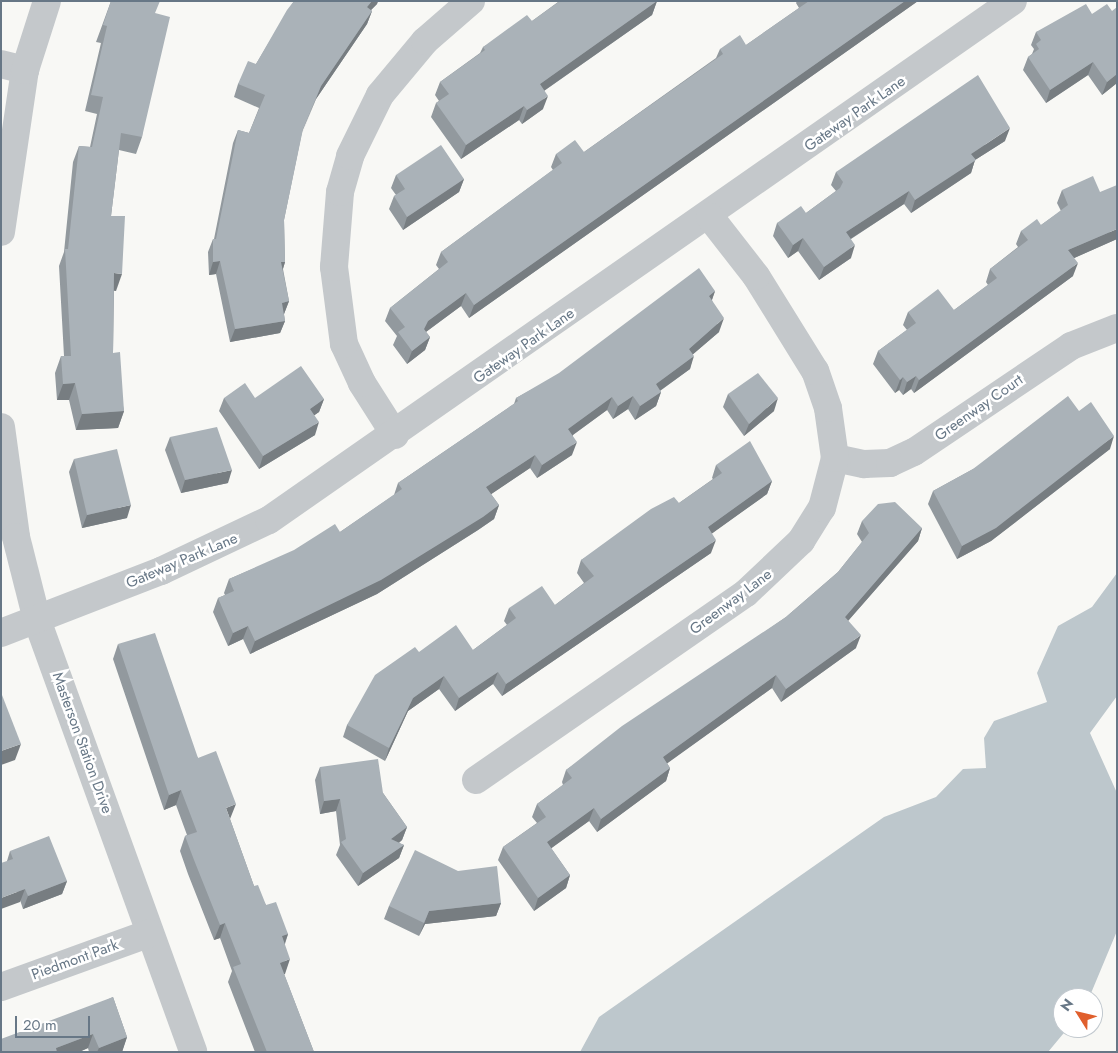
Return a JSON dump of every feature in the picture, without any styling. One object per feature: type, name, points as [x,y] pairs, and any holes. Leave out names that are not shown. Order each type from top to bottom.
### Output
[{"type":"street","points":[[1,232],[13,67],[48,1]]},
{"type":"street","points":[[395,436],[362,383],[344,344],[334,267],[340,192],[350,156],[380,95],[425,42],[471,1]]},
{"type":"street","name":"Gateway Park Lane","points":[[1,633],[223,545],[293,505],[710,217],[1013,1]]},
{"type":"street","name":"Greenway Lane","points":[[476,780],[773,571],[822,508],[836,458],[828,408],[815,371],[756,276],[710,217]]},
{"type":"street","name":"Greenway Court","points":[[836,458],[864,464],[890,462],[914,452],[1064,351],[1117,328]]},
{"type":"street","name":"Masterson Station Drive","points":[[1,427],[16,537],[37,620],[193,1052]]},
{"type":"street","name":"Piedmont Park","points":[[1,987],[150,934]]},
{"type":"shaded area","points":[[1117,573],[1117,696],[1090,733],[1117,793],[1117,931],[1093,988],[1053,988],[1053,1038],[1060,1038],[1048,1052],[580,1052],[599,1017],[884,817],[936,797],[963,769],[986,768],[984,738],[994,721],[1047,702],[1037,673],[1058,626],[1092,607]]},
{"type":"building","points":[[111,1],[160,1],[155,13],[170,17],[142,137],[121,133],[111,216],[125,216],[122,274],[114,273],[113,353],[120,352],[124,411],[82,414],[75,383],[63,384],[61,356],[71,356],[65,249],[68,249],[79,146],[92,147],[103,97],[91,95],[107,26],[103,25]]},
{"type":"building","points":[[294,1],[372,1],[367,7],[372,11],[321,86],[303,129],[284,220],[285,262],[281,262],[289,301],[282,303],[285,321],[235,329],[220,261],[213,262],[213,239],[216,239],[238,130],[249,133],[265,95],[238,84],[248,61],[256,64]]},
{"type":"building","points":[[560,1],[657,1],[540,84],[548,96],[527,110],[524,106],[466,145],[436,103],[449,94],[440,82],[485,50],[483,47],[527,15],[532,21]]},
{"type":"building","points":[[809,1],[905,1],[474,305],[466,293],[428,321],[424,329],[430,337],[412,351],[398,332],[405,327],[390,308],[448,262],[441,252],[562,163],[556,154],[575,140],[584,152],[723,54],[720,49],[740,35],[746,45]]},
{"type":"building","points":[[1086,4],[1092,14],[1107,4],[1112,11],[1117,7],[1117,74],[1107,82],[1093,62],[1050,90],[1028,57],[1039,49],[1036,44],[1041,40],[1036,32]]},
{"type":"building","points":[[978,75],[1010,128],[971,154],[976,160],[915,200],[909,191],[846,232],[855,245],[824,267],[803,238],[793,245],[777,223],[801,206],[806,213],[840,188],[843,182],[836,172]]},
{"type":"building","points":[[441,145],[464,179],[407,217],[394,196],[405,189],[396,175]]},
{"type":"building","points":[[1093,176],[1100,192],[1117,185],[1117,229],[1068,250],[1078,263],[919,380],[916,376],[907,382],[903,377],[900,380],[878,351],[916,323],[908,312],[938,289],[954,310],[997,278],[990,269],[1028,240],[1021,231],[1037,219],[1041,225],[1068,205],[1062,190]]},
{"type":"building","points":[[699,268],[715,291],[709,296],[724,318],[689,349],[694,356],[656,384],[661,392],[640,406],[633,396],[618,406],[612,397],[568,429],[577,442],[542,465],[535,455],[486,487],[499,505],[483,517],[381,580],[255,641],[248,626],[233,633],[218,598],[234,591],[229,579],[294,550],[335,524],[340,532],[402,489],[398,483],[518,401],[516,398],[559,373]]},
{"type":"building","points":[[301,366],[324,399],[310,409],[319,422],[263,456],[224,398],[245,383],[255,398]]},
{"type":"building","points":[[758,373],[778,398],[749,424],[728,394]]},
{"type":"building","points":[[1068,396],[1079,411],[1091,402],[1114,436],[996,528],[962,546],[933,491],[973,469]]},
{"type":"building","points":[[217,427],[232,470],[185,480],[170,437]]},
{"type":"building","points":[[750,441],[772,481],[708,527],[716,540],[506,684],[498,672],[459,698],[444,676],[413,698],[389,748],[347,725],[375,675],[415,647],[419,652],[456,625],[473,650],[516,618],[509,608],[542,586],[555,605],[594,576],[581,560],[651,509],[674,497],[679,503],[722,473],[716,465]]},
{"type":"building","points":[[117,449],[131,505],[87,515],[74,459]]},
{"type":"building","points":[[895,502],[922,528],[845,617],[861,635],[786,689],[776,675],[663,757],[670,768],[601,819],[594,808],[547,842],[570,875],[538,898],[503,847],[546,817],[537,804],[572,778],[566,770],[622,726],[786,617],[838,572],[869,533],[862,521],[878,504]]},
{"type":"building","points":[[155,633],[198,758],[216,751],[236,804],[226,808],[254,886],[258,885],[266,905],[276,902],[288,934],[282,936],[290,959],[280,963],[314,1052],[267,1052],[233,967],[241,964],[225,923],[220,925],[185,836],[197,832],[181,790],[169,795],[118,644]]},
{"type":"building","points":[[1,696],[21,744],[1,751]]},
{"type":"building","points":[[378,759],[383,793],[407,827],[391,839],[404,845],[363,873],[341,842],[346,839],[340,799],[324,801],[320,767]]},
{"type":"building","points":[[49,836],[67,881],[28,896],[25,889],[1,898],[1,863],[13,859],[10,851]]},
{"type":"building","points":[[415,850],[458,871],[497,866],[501,903],[429,911],[424,923],[389,906]]},
{"type":"building","points":[[113,997],[127,1037],[99,1048],[93,1034],[56,1048],[57,1052],[1,1052],[1,1039]]}]
